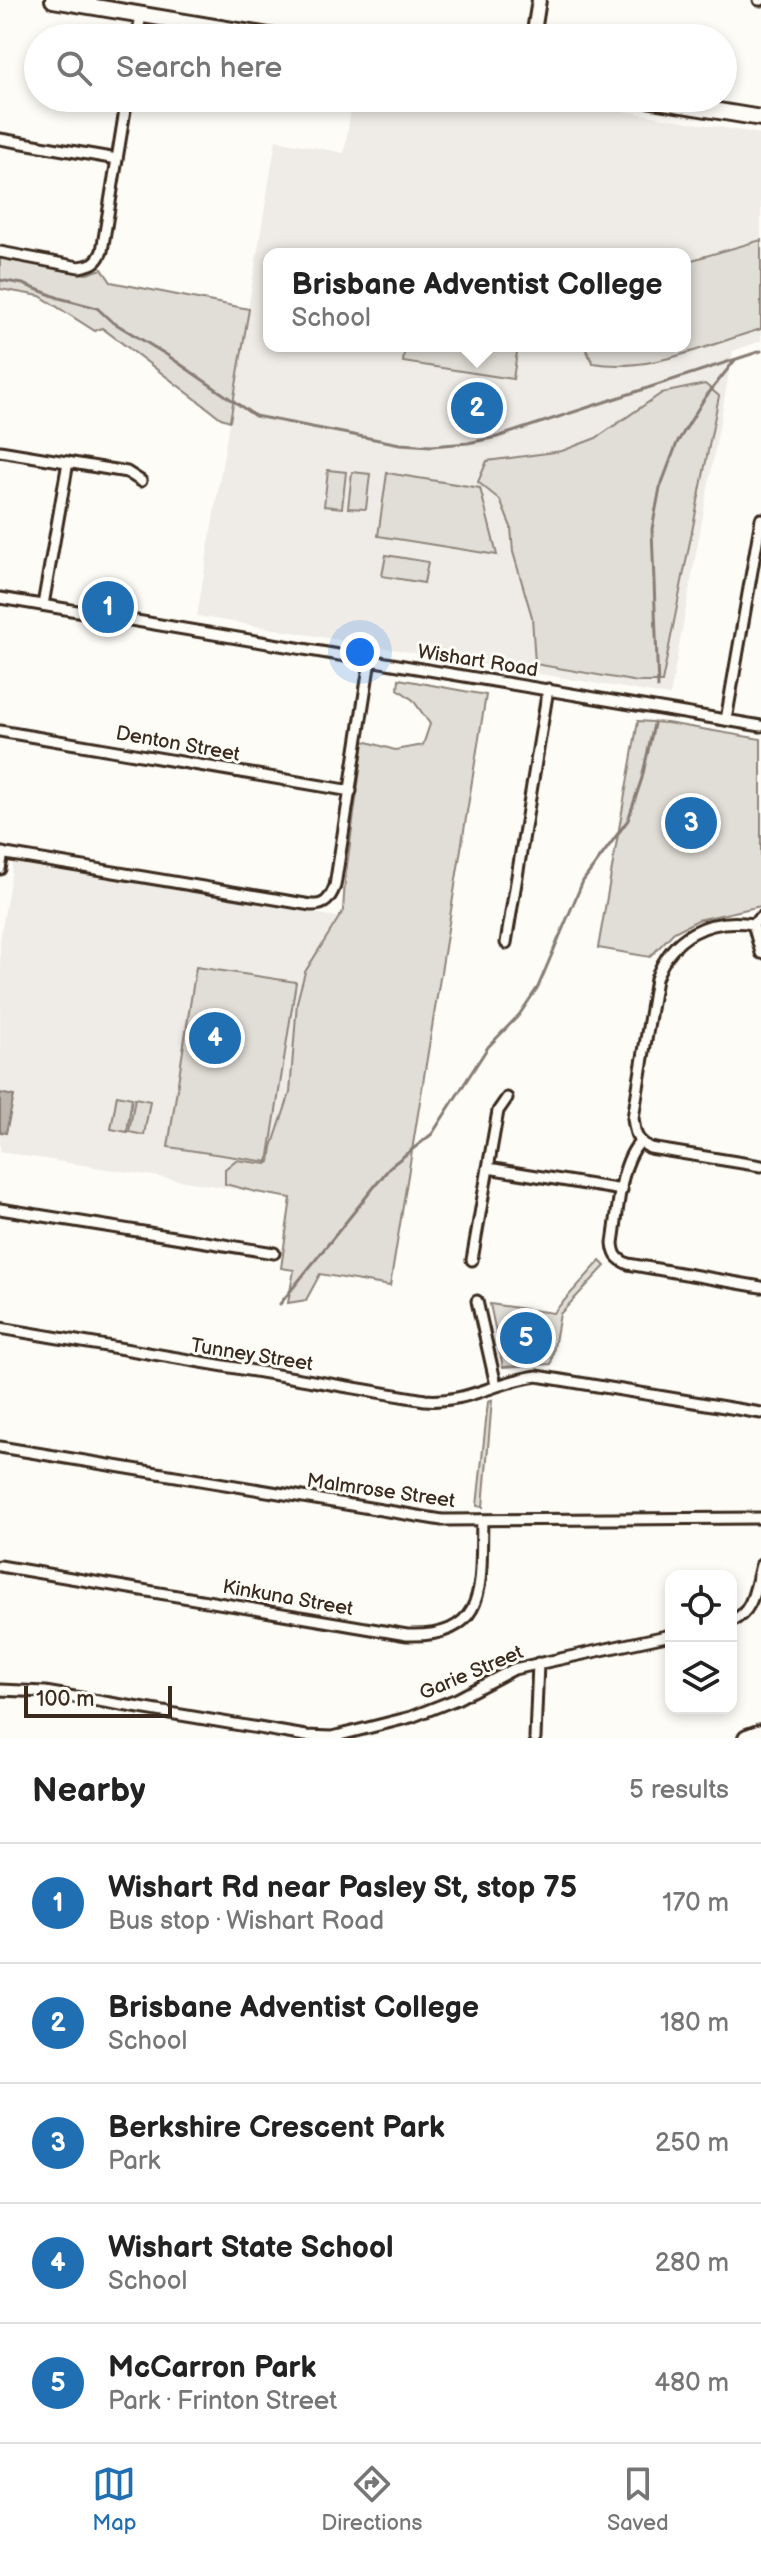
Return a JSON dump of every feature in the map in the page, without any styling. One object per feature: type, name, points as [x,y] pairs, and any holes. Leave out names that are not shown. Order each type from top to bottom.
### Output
[{"type":"main road","points":[[53,0],[196,24]]},
{"type":"main road","points":[[725,112],[761,118]]},
{"type":"street","points":[[535,24],[539,0]]},
{"type":"street","points":[[139,24],[141,15]]},
{"type":"street","points":[[0,252],[79,267],[91,266],[98,261],[125,112]]},
{"type":"street","points":[[0,139],[117,159]]},
{"type":"street","points":[[0,451],[127,472],[141,481]]},
{"type":"street","points":[[43,605],[68,462]]},
{"type":"street","points":[[726,720],[761,525]]},
{"type":"street","name":"Wishart Road","points":[[0,598],[761,726]]},
{"type":"street","points":[[0,869],[1,853],[311,905],[323,904],[335,886],[370,660]]},
{"type":"street","points":[[506,943],[548,689]]},
{"type":"street","name":"Denton Street","points":[[0,731],[351,791]]},
{"type":"street","points":[[753,924],[761,917]]},
{"type":"street","points":[[753,924],[734,921],[698,930],[671,949],[662,962],[656,979],[633,1118],[635,1135],[650,1148],[761,1166]]},
{"type":"street","points":[[753,924],[761,953]]},
{"type":"street","points":[[472,1260],[498,1111],[507,1098]]},
{"type":"street","points":[[640,1142],[626,1164],[613,1243],[619,1260],[761,1287]]},
{"type":"street","points":[[488,1168],[622,1190]]},
{"type":"street","points":[[0,1209],[274,1253]]},
{"type":"street","points":[[477,1301],[496,1385]]},
{"type":"street","name":"Tunney Street","points":[[0,1328],[425,1400],[457,1399],[513,1379],[537,1376],[761,1413]]},
{"type":"street","name":"Malmrose Street","points":[[0,1447],[442,1520],[761,1518]]},
{"type":"street","name":"Kinkuna Street","points":[[0,1566],[427,1636],[456,1626],[468,1617],[475,1606],[480,1591],[482,1520]]},
{"type":"street","points":[[737,1619],[742,1618],[750,1606],[761,1565]]},
{"type":"street","name":"Garie Street","points":[[0,1690],[45,1692],[306,1736],[332,1737],[434,1710],[500,1675],[538,1663],[665,1636]]},
{"type":"street","points":[[535,1738],[538,1663]]},
{"type":"shaded area","points":[[351,112],[630,112],[761,134],[761,341],[733,351],[670,696],[197,616],[276,140],[344,153]]},
{"type":"shaded area","points":[[761,240],[761,329],[691,352],[691,260]]},
{"type":"shaded area","points":[[0,257],[77,273],[87,274],[102,269],[111,282],[249,309],[230,421],[221,418],[102,328],[95,331],[40,296],[0,289]]},
{"type":"shaded area","points":[[404,352],[517,352],[513,379],[403,362]]},
{"type":"shaded area","points":[[587,352],[690,352],[636,364],[593,363]]},
{"type":"shaded area","points":[[705,384],[719,396],[662,682],[638,682],[535,664],[532,617],[513,552],[511,527],[500,500],[478,482],[487,461],[562,451],[596,438],[662,393]]},
{"type":"shaded area","points":[[328,470],[346,472],[342,508],[324,506]]},
{"type":"shaded area","points":[[352,472],[370,474],[366,509],[348,508]]},
{"type":"shaded area","points":[[387,473],[480,488],[497,555],[378,536]]},
{"type":"shaded area","points":[[386,555],[428,562],[424,583],[382,576]]},
{"type":"shaded area","points":[[399,679],[486,695],[390,1286],[320,1274],[306,1300],[288,1303],[294,1270],[281,1268],[291,1198],[225,1184],[225,1169],[236,1160],[270,1162],[290,1093],[297,1002],[305,972],[343,911],[364,741],[395,750],[423,745],[430,724],[413,700],[398,689]]},
{"type":"shaded area","points":[[638,721],[761,739],[761,906],[698,920],[674,932],[650,957],[598,948]]},
{"type":"shaded area","points":[[13,863],[446,935],[401,1215],[0,1152],[0,940]]},
{"type":"shaded area","points":[[196,967],[296,982],[268,1162],[168,1147]]},
{"type":"shaded area","points":[[0,1093],[14,1096],[6,1133],[0,1132]]},
{"type":"shaded area","points":[[117,1095],[132,1098],[127,1132],[111,1129]]},
{"type":"shaded area","points":[[135,1098],[150,1101],[144,1135],[129,1132]]},
{"type":"shaded area","points":[[600,1261],[605,1266],[560,1314],[551,1364],[503,1367],[490,1304],[553,1313]]},
{"type":"shaded area","points":[[492,1400],[483,1507],[477,1506],[488,1402]]},
{"type":"waterway","points":[[0,280],[23,284],[97,308],[111,321],[167,355],[255,416],[400,444],[431,446],[497,437],[761,351]]},
{"type":"waterway","points":[[658,688],[652,529],[660,488],[677,443],[704,399],[735,360]]},
{"type":"waterway","points":[[280,1304],[391,1166],[432,1134],[488,1047],[519,1015],[538,987],[583,881],[628,820],[642,778],[654,724]]},
{"type":"place","name":"Brisbane Adventist College","points":[[477,408]]},
{"type":"place","name":"Wishart Rd near Pasley St, stop 75","points":[[108,607]]},
{"type":"place","name":"Berkshire Crescent Park","points":[[691,823]]},
{"type":"place","name":"Wishart State School","points":[[215,1038]]},
{"type":"place","name":"McCarron Park","points":[[526,1338]]}]
